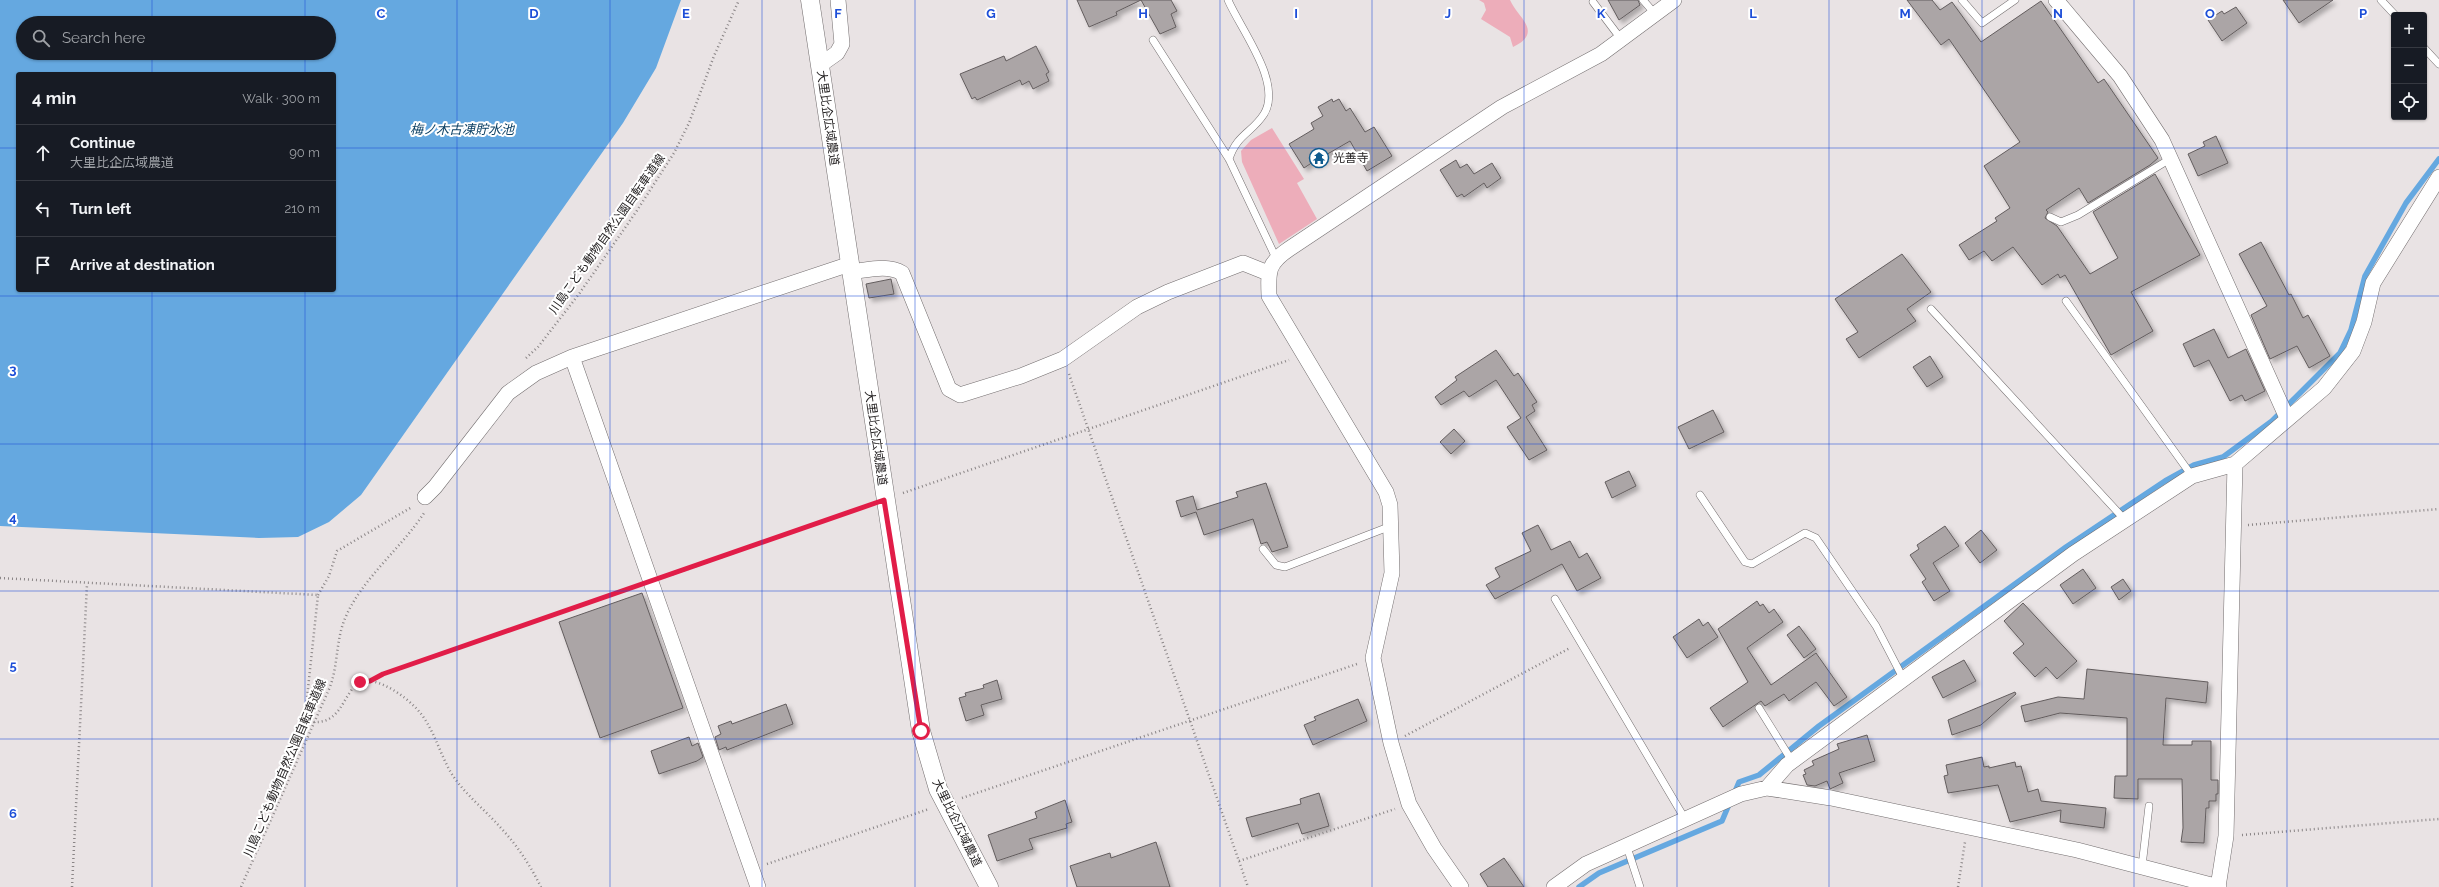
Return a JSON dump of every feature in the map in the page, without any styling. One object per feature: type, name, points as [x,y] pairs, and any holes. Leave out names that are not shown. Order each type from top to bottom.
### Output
[{"type":"street","name":"大里比企広域農道","points":[[810,0],[884,500],[921,731],[938,789],[989,887]]},
{"type":"street","points":[[820,65],[837,53],[842,44],[838,0]]},
{"type":"street","points":[[1461,887],[1434,848],[1409,804],[1391,743],[1373,658],[1392,573],[1392,526],[1386,492],[1269,296],[1268,273],[1276,258],[1502,107],[1601,54],[1674,0]]},
{"type":"street","points":[[2056,0],[2120,76],[2153,125],[2287,418]]},
{"type":"street","points":[[1767,788],[1792,761],[2073,554],[2192,476],[2235,464],[2287,418],[2324,388],[2353,351],[2364,322],[2374,283],[2439,177]]},
{"type":"street","points":[[425,497],[435,487],[508,393],[536,373],[572,357],[850,268],[886,268],[895,269],[902,273],[949,389],[960,395],[1021,376],[1063,359],[1137,307],[1168,292],[1243,264],[1268,273]]},
{"type":"street","points":[[572,357],[758,887]]},
{"type":"street","points":[[1554,887],[1586,864],[1627,847],[1741,794],[1767,788],[1831,798],[1968,826],[2142,866],[2219,887],[2226,836],[2235,464]]},
{"type":"lane","points":[[1228,0],[1266,75],[1270,90],[1270,101],[1260,121],[1240,136],[1229,159]]},
{"type":"lane","points":[[1643,0],[1655,14]]},
{"type":"lane","points":[[1962,0],[1982,23],[2015,0]]},
{"type":"lane","points":[[2381,0],[2392,12]]},
{"type":"lane","points":[[1594,2],[1621,39]]},
{"type":"lane","points":[[1153,40],[1229,159],[1276,258]]},
{"type":"lane","points":[[2427,51],[2439,64]]},
{"type":"lane","points":[[2050,217],[2061,222],[2078,216],[2170,160]]},
{"type":"lane","points":[[2066,301],[2192,476]]},
{"type":"lane","points":[[1931,309],[2125,520]]},
{"type":"lane","points":[[1700,495],[1745,562],[1752,564],[1805,533],[1816,538],[1876,626],[1903,678]]},
{"type":"lane","points":[[1263,549],[1276,565],[1285,567],[1392,526]]},
{"type":"lane","points":[[1555,600],[1579,643],[1685,819]]},
{"type":"lane","points":[[1759,708],[1792,761]]},
{"type":"lane","points":[[2142,866],[2149,806]]},
{"type":"lane","points":[[1627,847],[1640,887]]},
{"type":"path","name":"川島こども動物自然公園自転車道線","points":[[522,362],[538,347],[579,294],[636,212],[674,153],[689,123],[714,56],[739,0]]},
{"type":"path","points":[[425,497],[387,524],[336,552],[329,576],[318,595],[306,707],[310,719],[314,722],[330,720],[360,682],[370,681],[383,674],[1305,355]]},
{"type":"path","points":[[1063,359],[1191,720],[1248,887]]},
{"type":"path","points":[[2234,526],[2439,509]]},
{"type":"path","name":"川島こども動物自然公園自転車道線","points":[[241,887],[254,862],[335,674],[341,633],[348,613],[363,590],[424,513]]},
{"type":"path","points":[[0,578],[87,584],[318,595]]},
{"type":"path","points":[[72,887],[87,584]]},
{"type":"path","points":[[1391,743],[1579,643]]},
{"type":"path","points":[[752,870],[1373,658]]},
{"type":"path","points":[[370,681],[394,691],[415,707],[440,746],[452,775],[476,804],[500,826],[527,860],[541,887]]},
{"type":"path","points":[[1239,861],[1409,804]]},
{"type":"path","points":[[2226,836],[2439,819]]},
{"type":"path","points":[[1958,887],[1968,826]]},
{"type":"shaded area","points":[[1479,0],[1510,0],[1526,25],[1528,30],[1527,36],[1513,47],[1510,37],[1481,19],[1486,10],[1484,3]]},
{"type":"shaded area","points":[[1272,128],[1304,179],[1297,183],[1317,219],[1279,244],[1242,162],[1241,151],[1251,140]]},
{"type":"water","name":"梅ノ木古凍貯水池","points":[[0,0],[681,0],[656,68],[623,123],[361,495],[329,522],[298,537],[259,538],[0,526]]},
{"type":"building","points":[[1077,0],[1141,0],[1116,12],[1117,15],[1089,27]]},
{"type":"building","points":[[1141,0],[1171,0],[1177,11],[1171,14],[1176,27],[1160,34]]},
{"type":"building","points":[[1608,0],[1638,0],[1640,5],[1619,20]]},
{"type":"building","points":[[1907,0],[1932,0],[1940,10],[1952,2],[1981,42],[2041,1],[2098,83],[2104,79],[2158,158],[2150,165],[2088,203],[2079,188],[2046,210],[2048,212],[2045,218],[2057,226],[2090,274],[2118,258],[2093,212],[2155,174],[2200,255],[2131,292],[2153,331],[2111,355],[2065,275],[2060,278],[2058,274],[2042,285],[2013,247],[1992,261],[1984,251],[1969,260],[1959,245],[1997,221],[1995,218],[2010,208],[1984,166],[2020,142],[1949,39],[1941,45]]},
{"type":"building","points":[[2283,0],[2333,0],[2299,23]]},
{"type":"building","points":[[2236,7],[2247,23],[2222,41],[2208,20],[2222,11],[2224,14]]},
{"type":"building","points":[[1036,46],[1049,72],[1046,74],[1049,81],[1033,89],[1029,81],[1022,85],[1020,80],[977,100],[975,97],[972,99],[960,74],[1004,56],[1006,61]]},
{"type":"building","points":[[1332,99],[1333,102],[1339,99],[1346,111],[1350,108],[1365,132],[1374,127],[1392,156],[1367,171],[1350,141],[1324,156],[1326,159],[1315,165],[1313,162],[1304,168],[1289,144],[1314,129],[1311,123],[1323,116],[1318,107]]},
{"type":"building","points":[[2216,136],[2228,163],[2198,176],[2188,154],[2205,146],[2203,142]]},
{"type":"building","points":[[1456,160],[1460,168],[1467,164],[1474,174],[1492,163],[1501,178],[1487,188],[1484,183],[1464,197],[1462,194],[1457,197],[1440,170]]},
{"type":"building","points":[[2261,242],[2289,295],[2291,294],[2303,318],[2308,315],[2330,356],[2309,368],[2297,346],[2270,359],[2251,315],[2267,306],[2239,254]]},
{"type":"building","points":[[1902,254],[1931,292],[1907,309],[1916,321],[1859,358],[1846,339],[1858,332],[1835,299]]},
{"type":"building","points":[[891,279],[894,294],[869,298],[866,284]]},
{"type":"building","points":[[2214,329],[2228,358],[2246,349],[2265,391],[2245,401],[2242,395],[2230,401],[2209,360],[2194,367],[2183,344]]},
{"type":"building","points":[[1496,350],[1514,376],[1518,373],[1537,402],[1532,405],[1535,411],[1526,417],[1547,450],[1529,460],[1507,427],[1521,418],[1496,380],[1469,397],[1464,391],[1441,405],[1435,397],[1457,380],[1455,377]]},
{"type":"building","points":[[1930,356],[1943,377],[1927,387],[1913,367]]},
{"type":"building","points":[[1713,410],[1724,432],[1689,449],[1678,427]]},
{"type":"building","points":[[1454,429],[1465,441],[1451,454],[1440,442]]},
{"type":"building","points":[[1629,471],[1636,486],[1612,498],[1605,482]]},
{"type":"building","points":[[1266,483],[1288,547],[1272,552],[1267,542],[1261,544],[1253,519],[1204,535],[1196,512],[1181,517],[1176,501],[1193,496],[1197,510],[1238,497],[1236,492]]},
{"type":"building","points":[[1538,525],[1551,550],[1570,541],[1579,558],[1587,553],[1601,578],[1577,591],[1562,564],[1495,599],[1486,585],[1500,577],[1495,568],[1531,551],[1522,533]]},
{"type":"building","points":[[1945,526],[1959,546],[1933,563],[1950,591],[1934,601],[1922,582],[1926,579],[1910,555],[1919,549],[1917,545]]},
{"type":"building","points":[[1981,530],[1997,550],[1980,563],[1965,543]]},
{"type":"building","points":[[2083,569],[2096,588],[2073,604],[2060,585]]},
{"type":"building","points":[[2123,579],[2131,591],[2119,600],[2111,587]]},
{"type":"building","points":[[642,593],[683,708],[600,738],[559,622]]},
{"type":"building","points":[[1757,601],[1760,606],[1763,604],[1769,613],[1774,609],[1783,622],[1747,648],[1771,685],[1816,653],[1847,697],[1834,706],[1816,682],[1789,701],[1784,694],[1765,706],[1761,701],[1723,727],[1710,708],[1748,682],[1718,629]]},
{"type":"building","points":[[2023,603],[2077,661],[2057,679],[2046,667],[2035,677],[2013,653],[2024,644],[2004,621]]},
{"type":"building","points":[[1699,619],[1703,626],[1708,622],[1718,637],[1687,658],[1673,637]]},
{"type":"building","points":[[1799,626],[1816,649],[1804,658],[1787,635]]},
{"type":"building","points":[[1964,660],[1976,681],[1943,698],[1932,677]]},
{"type":"building","points":[[2087,669],[2208,682],[2206,703],[2166,698],[2163,745],[2192,745],[2192,741],[2211,741],[2211,780],[2218,780],[2218,794],[2216,794],[2216,801],[2209,801],[2209,808],[2206,808],[2204,843],[2181,842],[2183,828],[2182,779],[2138,779],[2138,799],[2114,798],[2115,776],[2127,776],[2127,718],[2060,713],[2025,722],[2021,706],[2058,697],[2084,699]]},
{"type":"building","points":[[997,680],[1002,699],[981,705],[984,715],[966,721],[959,698],[966,696],[965,693],[984,688],[983,685]]},
{"type":"building","points":[[2015,692],[2016,694],[1981,725],[1952,735],[1948,720]]},
{"type":"building","points":[[1358,699],[1367,721],[1313,745],[1304,725],[1316,720],[1314,717]]},
{"type":"building","points":[[786,704],[793,724],[727,750],[726,747],[719,750],[715,737],[721,734],[718,726],[731,721],[732,724]]},
{"type":"building","points":[[1867,735],[1875,761],[1839,773],[1843,783],[1830,789],[1827,781],[1815,786],[1807,785],[1803,775],[1806,774],[1804,770],[1814,765],[1812,761],[1839,749],[1837,744]]},
{"type":"building","points":[[689,737],[692,746],[698,743],[703,757],[697,761],[659,774],[651,751]]},
{"type":"building","points":[[1982,757],[1984,767],[1989,766],[1989,768],[2015,762],[2016,767],[2021,766],[2028,792],[2038,789],[2041,801],[2106,808],[2104,828],[2060,822],[2061,810],[2010,822],[1998,785],[1948,793],[1944,776],[1948,775],[1946,765]]},
{"type":"building","points":[[1319,793],[1329,826],[1302,834],[1298,823],[1252,837],[1246,818],[1301,804],[1300,799]]},
{"type":"building","points":[[1065,800],[1072,822],[1066,824],[1067,828],[1029,839],[1033,849],[997,861],[988,835],[1037,818],[1035,812]]},
{"type":"building","points":[[1156,842],[1170,887],[1077,887],[1070,866],[1110,853],[1111,858]]},
{"type":"building","points":[[1504,858],[1524,887],[1488,887],[1480,874]]},
{"type":"waterway","points":[[1734,794],[1739,782],[1759,775],[1819,726],[2066,547],[2165,481],[2194,465],[2223,457],[2272,421],[2340,353],[2351,330],[2365,276],[2406,203],[2439,159]]},
{"type":"waterway","points":[[1579,887],[1599,873],[1722,821],[1730,802]]},
{"type":"place","name":"光善寺","points":[[1319,158]]},
{"type":"route","points":[[360,682],[370,681],[383,674],[884,500],[921,731]]}]
